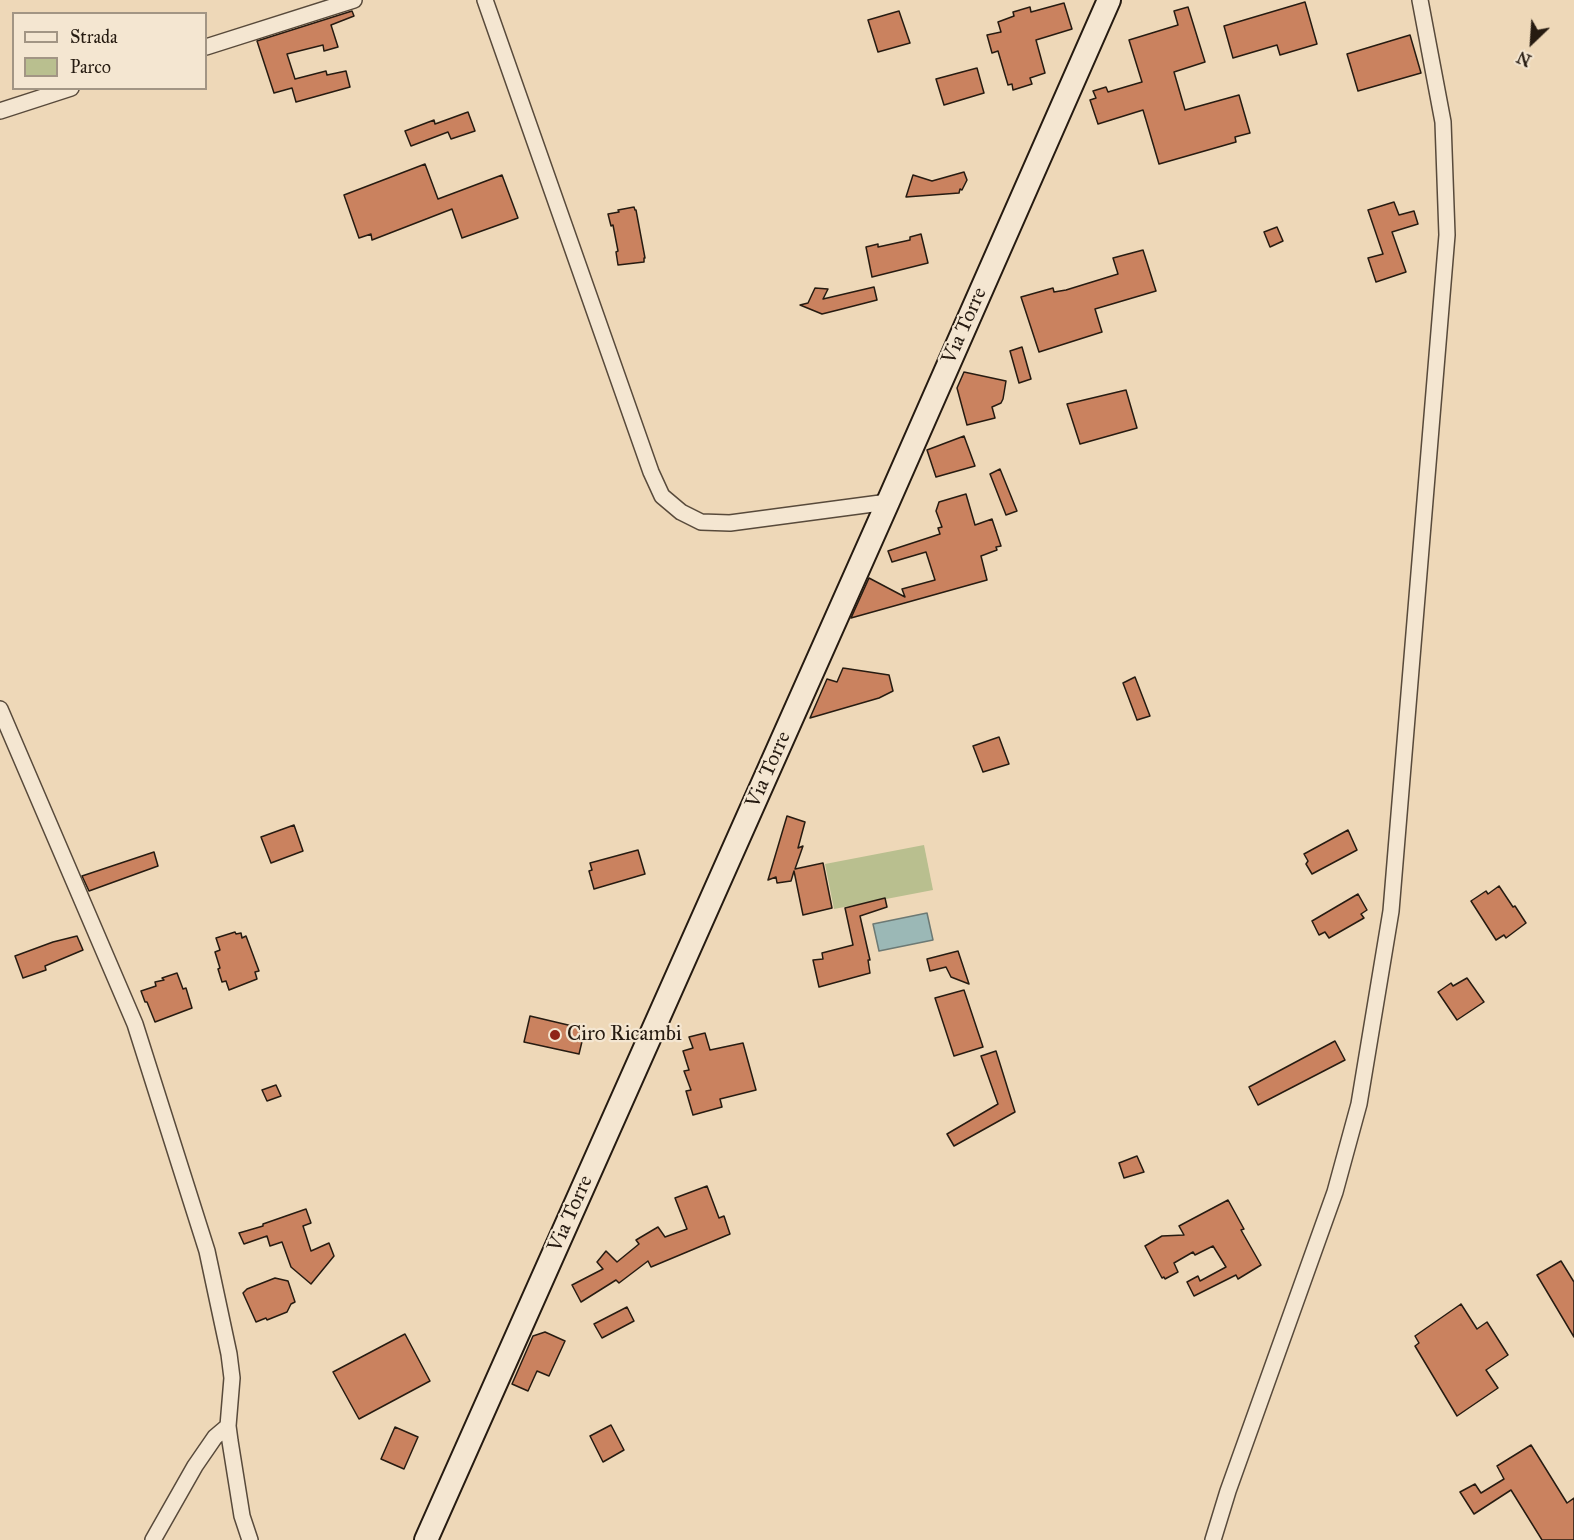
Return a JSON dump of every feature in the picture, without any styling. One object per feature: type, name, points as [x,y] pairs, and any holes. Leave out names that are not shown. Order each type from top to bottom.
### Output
[{"type":"main road","name":"Via Torre","points":[[426,1540],[1109,0]]},
{"type":"street","points":[[207,46],[354,0]]},
{"type":"street","points":[[485,0],[651,472],[662,496],[681,513],[701,522],[730,523],[888,502]]},
{"type":"street","points":[[1213,1540],[1228,1491],[1335,1192],[1359,1104],[1391,911],[1447,235],[1443,122],[1420,0]]},
{"type":"street","points":[[0,111],[65,90]]},
{"type":"street","points":[[0,709],[135,1024],[207,1251],[230,1354],[232,1378],[228,1426],[242,1516],[250,1540]]},
{"type":"street","points":[[153,1540],[195,1466],[215,1437],[228,1426]]},
{"type":"green space","points":[[924,845],[933,890],[834,909],[825,864]]},
{"type":"water","points":[[927,913],[933,940],[879,951],[873,924]]},
{"type":"building","points":[[1305,2],[1317,44],[1280,55],[1277,45],[1233,58],[1224,26]]},
{"type":"building","points":[[1064,3],[1072,29],[1036,40],[1045,73],[1030,78],[1032,84],[1013,90],[1012,84],[1008,85],[998,51],[992,53],[987,35],[1001,32],[998,22],[1014,16],[1013,12],[1030,7],[1031,12]]},
{"type":"building","points":[[1188,7],[1205,62],[1174,72],[1185,110],[1239,95],[1250,133],[1235,137],[1236,142],[1159,164],[1143,110],[1098,124],[1090,100],[1096,98],[1093,91],[1106,87],[1108,92],[1142,82],[1129,40],[1178,25],[1174,11]]},
{"type":"building","points":[[352,11],[354,16],[331,25],[338,47],[324,51],[323,45],[287,54],[295,79],[326,71],[327,75],[346,71],[350,87],[296,102],[292,88],[274,93],[257,41]]},
{"type":"building","points":[[899,11],[910,43],[878,52],[868,20]]},
{"type":"building","points":[[1410,35],[1421,73],[1358,91],[1347,54]]},
{"type":"building","points":[[977,68],[984,93],[944,105],[936,79]]},
{"type":"building","points":[[468,112],[475,131],[451,139],[448,132],[411,146],[405,131],[434,120],[435,124]]},
{"type":"building","points":[[425,164],[438,199],[502,175],[518,218],[462,238],[452,209],[372,240],[371,234],[359,238],[344,195]]},
{"type":"building","points":[[964,172],[967,180],[959,193],[906,197],[913,175],[932,181]]},
{"type":"building","points":[[1394,202],[1399,215],[1414,211],[1418,224],[1392,232],[1406,272],[1376,282],[1368,258],[1383,254],[1368,210]]},
{"type":"building","points":[[634,207],[644,262],[618,265],[613,225],[611,226],[608,214]]},
{"type":"building","points":[[1277,227],[1283,241],[1270,247],[1264,232]]},
{"type":"building","points":[[921,234],[928,263],[872,277],[866,247],[878,244],[878,247],[910,240],[910,237]]},
{"type":"building","points":[[1143,250],[1156,291],[1095,309],[1102,332],[1039,352],[1021,297],[1053,288],[1054,292],[1066,290],[1118,274],[1113,258]]},
{"type":"building","points":[[874,287],[877,300],[822,314],[800,305],[808,303],[815,288],[828,289],[823,299]]},
{"type":"building","points":[[1022,347],[1031,379],[1019,383],[1010,351]]},
{"type":"building","points":[[964,372],[1006,381],[1001,403],[992,407],[995,418],[967,425],[957,388]]},
{"type":"building","points":[[1126,390],[1137,428],[1080,444],[1067,404]]},
{"type":"building","points":[[964,436],[975,466],[936,477],[927,450]]},
{"type":"building","points":[[1000,469],[1017,511],[1006,515],[990,474]]},
{"type":"building","points":[[966,494],[975,525],[992,519],[1001,546],[981,556],[987,580],[851,618],[869,578],[905,597],[902,589],[935,580],[926,552],[892,562],[888,551],[940,534],[938,528],[942,527],[936,511],[939,502]]},
{"type":"building","points":[[843,668],[889,675],[893,691],[879,698],[810,718],[827,679],[837,682]]},
{"type":"building","points":[[1135,677],[1150,716],[1137,720],[1123,683]]},
{"type":"building","points":[[999,737],[1009,764],[983,772],[973,746]]},
{"type":"building","points":[[787,816],[805,822],[798,848],[803,846],[795,869],[823,863],[832,908],[803,915],[794,871],[791,881],[777,883],[776,877],[768,880]]},
{"type":"building","points":[[294,825],[303,851],[271,863],[261,837]]},
{"type":"building","points":[[1348,830],[1357,850],[1312,874],[1306,864],[1308,861],[1304,854]]},
{"type":"building","points":[[638,850],[645,874],[594,889],[589,871],[592,870],[590,863]]},
{"type":"building","points":[[154,852],[158,866],[89,891],[82,876]]},
{"type":"building","points":[[1499,886],[1526,923],[1506,938],[1504,935],[1496,940],[1471,901],[1486,891],[1488,894]]},
{"type":"building","points":[[1358,894],[1367,910],[1361,914],[1364,918],[1329,938],[1325,932],[1319,935],[1312,921]]},
{"type":"building","points":[[885,898],[887,907],[860,916],[870,960],[868,960],[870,973],[819,987],[813,960],[823,959],[822,953],[853,945],[845,908]]},
{"type":"building","points":[[235,932],[236,934],[241,933],[242,938],[246,936],[259,971],[255,972],[257,979],[229,990],[226,981],[222,982],[218,969],[220,968],[215,952],[220,950],[216,938]]},
{"type":"building","points":[[77,936],[83,950],[45,966],[46,970],[23,978],[15,956]]},
{"type":"building","points":[[958,951],[969,984],[951,977],[946,967],[930,971],[927,959]]},
{"type":"building","points":[[177,973],[183,989],[186,988],[192,1008],[155,1022],[141,991],[156,986],[155,982],[164,980],[162,978]]},
{"type":"building","points":[[1467,978],[1484,1002],[1457,1020],[1438,992],[1451,983],[1453,986]]},
{"type":"building","points":[[964,990],[983,1047],[954,1056],[935,998]]},
{"type":"building","name":"Ciro Ricambi","points":[[530,1016],[585,1029],[579,1054],[524,1042]]},
{"type":"building","points":[[705,1033],[710,1050],[743,1043],[756,1090],[720,1099],[722,1107],[693,1115],[686,1091],[691,1090],[684,1071],[689,1070],[683,1051],[693,1048],[689,1037]]},
{"type":"building","points":[[1335,1041],[1345,1060],[1258,1105],[1249,1087]]},
{"type":"building","points":[[996,1051],[1015,1112],[954,1146],[947,1134],[998,1104],[981,1056]]},
{"type":"building","points":[[276,1085],[281,1096],[267,1101],[262,1090]]},
{"type":"building","points":[[1137,1156],[1144,1172],[1124,1178],[1119,1163]]},
{"type":"building","points":[[707,1186],[719,1218],[724,1216],[730,1234],[651,1267],[648,1261],[619,1283],[616,1280],[581,1302],[572,1285],[603,1269],[597,1262],[606,1251],[617,1262],[639,1244],[636,1240],[658,1227],[665,1237],[687,1229],[675,1198]]},
{"type":"building","points":[[1228,1200],[1244,1229],[1241,1230],[1261,1265],[1238,1279],[1236,1275],[1194,1296],[1187,1282],[1198,1276],[1200,1281],[1226,1267],[1213,1246],[1195,1255],[1193,1252],[1174,1263],[1178,1272],[1165,1279],[1162,1278],[1145,1246],[1162,1236],[1184,1235],[1179,1226]]},
{"type":"building","points":[[306,1209],[311,1223],[303,1226],[311,1251],[329,1243],[334,1256],[311,1284],[291,1267],[282,1242],[270,1246],[267,1236],[244,1244],[239,1233]]},
{"type":"building","points":[[1561,1261],[1574,1282],[1574,1337],[1537,1275]]},
{"type":"building","points":[[275,1278],[288,1281],[295,1302],[291,1304],[287,1312],[256,1322],[243,1293],[247,1289]]},
{"type":"building","points":[[1461,1304],[1477,1329],[1487,1322],[1508,1355],[1486,1370],[1498,1388],[1457,1416],[1415,1346],[1419,1343],[1415,1336]]},
{"type":"building","points":[[627,1307],[634,1321],[602,1338],[594,1324]]},
{"type":"building","points":[[545,1332],[565,1341],[549,1376],[537,1371],[528,1391],[512,1384],[533,1336]]},
{"type":"building","points":[[405,1334],[430,1381],[359,1419],[333,1372]]},
{"type":"building","points":[[611,1425],[624,1450],[603,1462],[590,1436]]},
{"type":"building","points":[[395,1427],[418,1437],[404,1469],[381,1459]]},
{"type":"building","points":[[1531,1445],[1567,1503],[1574,1498],[1574,1540],[1542,1540],[1511,1490],[1474,1514],[1460,1492],[1475,1484],[1481,1493],[1504,1479],[1497,1466]]},
{"type":"place","name":"Ciro Ricambi","points":[[555,1035]]}]
